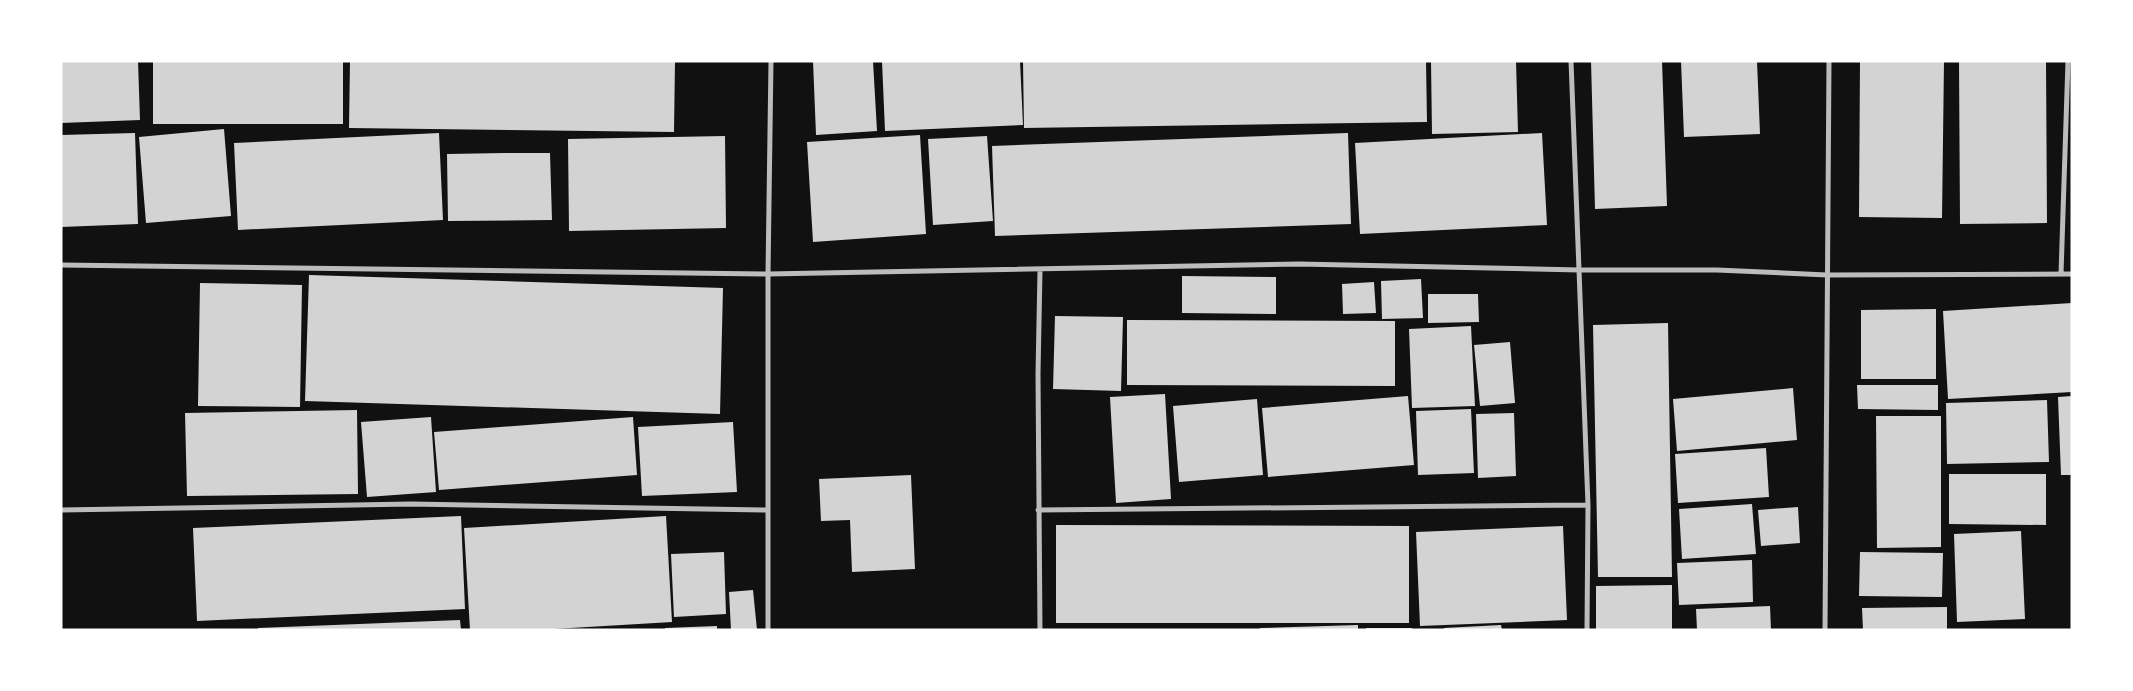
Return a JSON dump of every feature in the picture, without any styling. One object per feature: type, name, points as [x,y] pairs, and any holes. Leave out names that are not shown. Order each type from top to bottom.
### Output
[{"type":"street","points":[[768,630],[768,274],[772,61]]},
{"type":"street","points":[[1571,61],[1588,505],[1587,630]]},
{"type":"street","points":[[1824,630],[1829,61]]},
{"type":"street","points":[[2061,274],[2068,61]]},
{"type":"street","points":[[61,265],[768,274],[1299,264],[1580,270],[1717,270],[1827,275],[2072,274]]},
{"type":"street","points":[[1040,270],[1038,510],[1040,630]]},
{"type":"street","points":[[61,510],[411,504],[767,510]]},
{"type":"street","points":[[1038,510],[1588,505]]},
{"type":"building","points":[[61,61],[138,61],[140,120],[61,123]]},
{"type":"building","points":[[153,61],[343,61],[343,124],[153,124]]},
{"type":"building","points":[[350,61],[675,61],[674,132],[349,128]]},
{"type":"building","points":[[813,61],[873,61],[877,131],[816,135]]},
{"type":"building","points":[[882,61],[1020,61],[1023,125],[885,131]]},
{"type":"building","points":[[1023,61],[1426,61],[1427,122],[1024,128]]},
{"type":"building","points":[[1431,61],[1516,61],[1518,132],[1432,134]]},
{"type":"building","points":[[1591,61],[1662,61],[1667,206],[1595,209]]},
{"type":"building","points":[[1681,61],[1757,61],[1760,134],[1684,137]]},
{"type":"building","points":[[1860,61],[1944,61],[1942,218],[1859,217]]},
{"type":"building","points":[[1959,61],[2046,61],[2047,223],[1960,224]]},
{"type":"building","points":[[224,129],[231,216],[146,223],[139,137]]},
{"type":"building","points":[[135,133],[138,224],[61,227],[61,135]]},
{"type":"building","points":[[439,133],[443,220],[238,230],[234,143]]},
{"type":"building","points":[[1348,133],[1351,224],[995,236],[992,146]]},
{"type":"building","points":[[1542,133],[1547,225],[1360,234],[1355,143]]},
{"type":"building","points":[[920,135],[926,234],[813,242],[807,142]]},
{"type":"building","points":[[725,136],[726,228],[569,231],[568,139]]},
{"type":"building","points":[[987,136],[993,221],[933,225],[928,139]]},
{"type":"building","points":[[550,153],[552,220],[448,221],[447,154]]},
{"type":"building","points":[[309,275],[723,288],[720,414],[305,401]]},
{"type":"building","points":[[1182,276],[1276,277],[1276,314],[1182,313]]},
{"type":"building","points":[[1421,279],[1423,318],[1382,319],[1381,281]]},
{"type":"building","points":[[1374,282],[1376,313],[1343,314],[1342,284]]},
{"type":"building","points":[[200,283],[302,285],[300,407],[198,406]]},
{"type":"building","points":[[1428,294],[1478,294],[1479,322],[1428,323]]},
{"type":"building","points":[[2072,303],[2072,392],[1948,399],[1943,311]]},
{"type":"building","points":[[1936,309],[1936,379],[1861,379],[1861,310]]},
{"type":"building","points":[[1055,316],[1123,317],[1121,391],[1053,389]]},
{"type":"building","points":[[1127,320],[1395,321],[1395,386],[1127,385]]},
{"type":"building","points":[[1668,323],[1672,577],[1598,577],[1593,325]]},
{"type":"building","points":[[1471,326],[1475,406],[1412,408],[1409,329]]},
{"type":"building","points":[[1510,342],[1515,403],[1480,406],[1474,345]]},
{"type":"building","points":[[1857,385],[1938,385],[1938,410],[1858,409]]},
{"type":"building","points":[[1793,388],[1797,440],[1677,451],[1673,399]]},
{"type":"building","points":[[1165,394],[1171,499],[1116,503],[1110,397]]},
{"type":"building","points":[[1408,396],[1414,465],[1268,477],[1262,408]]},
{"type":"building","points":[[2072,396],[2072,475],[2061,475],[2058,397]]},
{"type":"building","points":[[1257,399],[1263,475],[1179,482],[1173,406]]},
{"type":"building","points":[[2047,400],[2049,462],[1947,464],[1946,403]]},
{"type":"building","points":[[1471,409],[1474,473],[1418,475],[1416,411]]},
{"type":"building","points":[[357,410],[358,494],[187,496],[185,413]]},
{"type":"building","points":[[1514,413],[1516,476],[1478,478],[1476,414]]},
{"type":"building","points":[[1876,416],[1941,416],[1941,547],[1877,548]]},
{"type":"building","points":[[431,417],[436,492],[367,497],[361,422]]},
{"type":"building","points":[[633,417],[637,475],[439,490],[434,432]]},
{"type":"building","points":[[733,422],[737,492],[642,496],[638,427]]},
{"type":"building","points":[[1766,448],[1769,497],[1678,503],[1675,454]]},
{"type":"building","points":[[1949,474],[2046,474],[2046,525],[1949,524]]},
{"type":"building","points":[[911,475],[915,569],[852,572],[850,520],[821,521],[819,479]]},
{"type":"building","points":[[1752,504],[1756,554],[1682,559],[1679,509]]},
{"type":"building","points":[[1798,507],[1800,543],[1761,546],[1758,510]]},
{"type":"building","points":[[461,516],[465,609],[197,621],[193,528]]},
{"type":"building","points":[[666,516],[672,622],[537,630],[470,630],[464,528]]},
{"type":"building","points":[[1056,525],[1409,526],[1409,623],[1056,623]]},
{"type":"building","points":[[1563,526],[1567,620],[1420,626],[1416,532]]},
{"type":"building","points":[[2021,531],[2025,619],[1957,622],[1954,534]]},
{"type":"building","points":[[724,552],[726,614],[674,617],[671,554]]},
{"type":"building","points":[[1860,552],[1943,553],[1942,597],[1859,596]]},
{"type":"building","points":[[1752,560],[1753,602],[1679,605],[1677,563]]},
{"type":"building","points":[[1672,585],[1672,630],[1596,630],[1596,586]]},
{"type":"building","points":[[753,590],[757,630],[731,630],[729,592]]},
{"type":"building","points":[[1770,606],[1771,630],[1697,630],[1696,609]]},
{"type":"building","points":[[1947,607],[1947,630],[1863,630],[1862,608]]},
{"type":"building","points":[[460,620],[461,630],[258,630],[258,628]]},
{"type":"building","points":[[1358,625],[1358,630],[1260,630],[1260,628]]},
{"type":"building","points":[[1501,625],[1502,630],[1444,630],[1444,628]]},
{"type":"building","points":[[717,626],[717,630],[665,630],[665,628]]},
{"type":"building","points":[[1366,628],[1412,628],[1412,630],[1366,630]]}]
